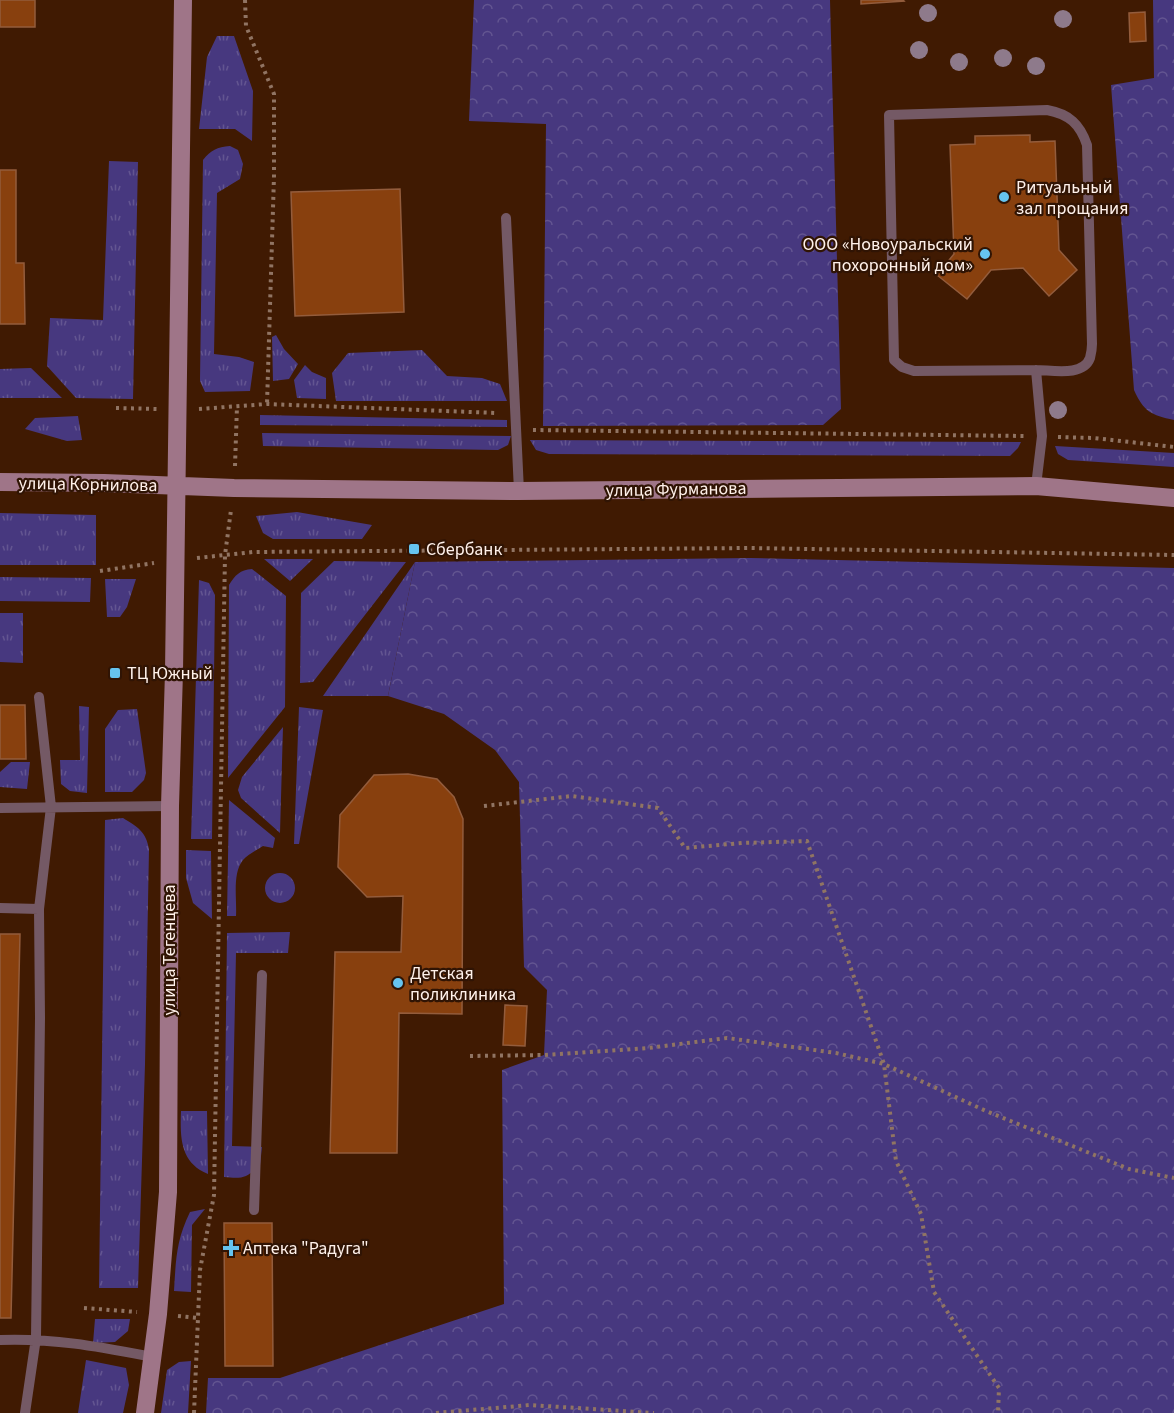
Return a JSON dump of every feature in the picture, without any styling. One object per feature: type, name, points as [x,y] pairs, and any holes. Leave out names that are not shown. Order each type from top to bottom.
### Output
[{"type":"main road","name":"улица Тегенцева","points":[[145,1413],[153,1357],[168,1192],[170,806],[177,486],[183,0]]},
{"type":"main road","name":"улица Корнилова","points":[[0,482],[177,486]]},
{"type":"main road","name":"улица Фурманова","points":[[177,486],[519,491],[1036,486],[1174,498]]},
{"type":"lane","points":[[1047,110],[1061,113],[1074,121],[1083,132],[1087,146],[1092,344],[1089,360],[1082,368],[1067,371],[1036,370],[914,371],[902,368],[894,360],[889,115],[1047,110]]},
{"type":"lane","points":[[506,218],[519,491]]},
{"type":"lane","points":[[1036,370],[1042,436],[1036,486]]},
{"type":"lane","points":[[25,1413],[36,1338],[39,909],[51,807],[39,698]]},
{"type":"lane","points":[[0,808],[170,806]]},
{"type":"lane","points":[[0,908],[39,909]]},
{"type":"lane","points":[[254,1210],[262,975]]},
{"type":"lane","points":[[0,1340],[36,1338],[83,1343],[153,1357]]},
{"type":"path","points":[[245,0],[246,26],[274,94],[274,176],[267,404]]},
{"type":"path","points":[[116,408],[177,410],[267,404],[500,413],[517,430],[1042,436],[1094,438],[1174,447]]},
{"type":"path","points":[[237,406],[237,430]]},
{"type":"path","points":[[194,1413],[200,1270],[214,1195],[225,555],[254,552],[739,548],[1174,555]]},
{"type":"path","points":[[484,806],[572,796],[658,808],[685,848],[807,841],[884,1064],[896,1161],[921,1214],[934,1292],[999,1388],[998,1413]]},
{"type":"path","points":[[470,1056],[544,1055],[648,1048],[727,1038],[836,1053],[884,1064],[986,1111],[1129,1169],[1174,1178]]},
{"type":"path","points":[[435,1413],[530,1405],[654,1413]]},
{"type":"path","points":[[530,1405],[533,1413]]},
{"type":"green space","points":[[474,0],[830,0],[841,409],[823,425],[543,426],[546,124],[469,121]]},
{"type":"green space","points":[[1153,0],[1174,0],[1174,420],[1159,416],[1145,408],[1134,390],[1111,85],[1154,78]]},
{"type":"green space","points":[[217,36],[234,36],[253,91],[252,141],[235,129],[199,129],[207,57]]},
{"type":"green space","points":[[230,146],[238,150],[243,164],[240,179],[217,193],[214,354],[239,357],[254,362],[250,391],[205,392],[200,381],[203,160],[215,150]]},
{"type":"green space","points":[[109,161],[138,162],[133,399],[76,398],[47,366],[50,318],[103,320]]},
{"type":"green space","points":[[276,335],[284,349],[298,364],[289,379],[273,381],[272,337]]},
{"type":"green space","points":[[422,350],[447,376],[482,378],[500,384],[507,401],[336,401],[332,373],[348,353]]},
{"type":"green space","points":[[305,365],[312,372],[326,378],[326,399],[297,398],[294,380]]},
{"type":"green space","points":[[31,368],[62,398],[0,398],[0,369]]},
{"type":"green space","points":[[260,415],[507,420],[507,427],[260,425]]},
{"type":"green space","points":[[78,416],[82,440],[67,441],[25,429],[35,418]]},
{"type":"green space","points":[[262,433],[511,436],[508,445],[498,450],[263,446]]},
{"type":"green space","points":[[530,440],[1021,442],[1010,456],[549,454],[536,450]]},
{"type":"green space","points":[[1055,446],[1174,453],[1174,467],[1068,460],[1058,454]]},
{"type":"green space","points":[[297,512],[372,525],[362,539],[273,539],[263,533],[256,516]]},
{"type":"green space","points":[[0,513],[96,515],[96,565],[0,565]]},
{"type":"green space","points":[[750,558],[1174,568],[1174,1413],[206,1413],[208,1378],[280,1378],[504,1304],[502,1070],[544,1055],[547,990],[524,967],[519,782],[495,750],[444,714],[388,696],[415,562]]},
{"type":"green space","points":[[264,559],[313,559],[290,581]]},
{"type":"green space","points":[[334,561],[406,562],[313,682],[300,683],[301,593]]},
{"type":"green space","points":[[415,562],[388,696],[323,696]]},
{"type":"green space","points":[[252,569],[286,596],[285,707],[228,778],[229,585],[238,574]]},
{"type":"green space","points":[[0,577],[91,578],[90,602],[0,601]]},
{"type":"green space","points":[[105,579],[136,579],[127,607],[120,617],[107,617]]},
{"type":"green space","points":[[199,580],[209,583],[215,595],[212,839],[191,839]]},
{"type":"green space","points":[[0,613],[23,613],[23,663],[0,662]]},
{"type":"green space","points":[[79,706],[89,707],[87,793],[70,791],[61,784],[60,760],[80,760]]},
{"type":"green space","points":[[299,707],[323,710],[299,844],[294,844]]},
{"type":"green space","points":[[137,709],[146,773],[144,780],[132,792],[105,792],[105,729],[118,710]]},
{"type":"green space","points":[[283,727],[280,833],[241,798],[238,790],[242,777]]},
{"type":"green space","points":[[11,762],[30,762],[27,789],[0,787],[0,772]]},
{"type":"green space","points":[[229,800],[275,838],[273,848],[263,846],[247,856],[240,865],[236,879],[236,916],[227,916]]},
{"type":"green space","points":[[123,818],[133,824],[146,838],[149,849],[138,1288],[99,1288],[105,820]]},
{"type":"green space","points":[[186,850],[211,851],[212,919],[193,903],[186,878]]},
{"type":"green space","points":[[280,873],[286,874],[294,882],[294,894],[286,902],[280,903],[274,902],[266,894],[265,888],[266,882],[274,874]]},
{"type":"green space","points":[[290,932],[288,953],[236,953],[232,1146],[262,1147],[260,1165],[251,1173],[240,1178],[224,1177],[227,933]]},
{"type":"green space","points":[[181,1111],[207,1111],[208,1174],[192,1163],[187,1156],[182,1139]]},
{"type":"green space","points":[[205,1209],[192,1225],[191,1292],[174,1291],[178,1250],[185,1222],[190,1212]]},
{"type":"green space","points":[[95,1319],[130,1319],[128,1331],[115,1342],[93,1343]]},
{"type":"green space","points":[[86,1360],[126,1368],[129,1385],[123,1413],[78,1413]]},
{"type":"green space","points":[[191,1361],[188,1413],[161,1413],[167,1370],[179,1362]]},
{"type":"building","points":[[0,0],[35,0],[35,27],[0,27]]},
{"type":"building","points":[[861,0],[903,0],[904,1],[861,4]]},
{"type":"building","points":[[1145,12],[1146,41],[1130,42],[1129,13]]},
{"type":"building","name":"Ритуальный зал прощания","points":[[1030,135],[1030,142],[1055,141],[1059,250],[1077,270],[1049,296],[1023,268],[991,270],[967,299],[937,275],[954,254],[950,145],[975,144],[975,136]]},
{"type":"building","points":[[0,170],[16,170],[16,263],[24,263],[25,324],[0,324]]},
{"type":"building","points":[[400,189],[404,312],[295,316],[291,192]]},
{"type":"building","points":[[0,705],[25,705],[26,759],[0,759]]},
{"type":"building","name":"Детская поликлиника","points":[[408,774],[437,779],[454,797],[463,819],[462,1014],[399,1013],[397,1153],[330,1153],[335,952],[401,952],[403,896],[367,897],[338,867],[340,815],[374,775]]},
{"type":"building","points":[[0,934],[20,934],[11,1318],[0,1318]]},
{"type":"building","points":[[505,1005],[527,1006],[525,1046],[503,1045]]},
{"type":"building","points":[[224,1223],[272,1223],[273,1366],[225,1366]]},
{"type":"place","name":"Ритуальный зал прощания","points":[[1004,197]]},
{"type":"place","name":"ООО «Новоуральский похоронный дом»","points":[[985,254]]},
{"type":"place","name":"Сбербанк","points":[[414,549]]},
{"type":"place","name":"ТЦ Южный","points":[[115,673]]},
{"type":"place","name":"Детская поликлиника","points":[[398,983]]},
{"type":"place","name":"Аптека \"Радуга\"","points":[[231,1248]]}]
